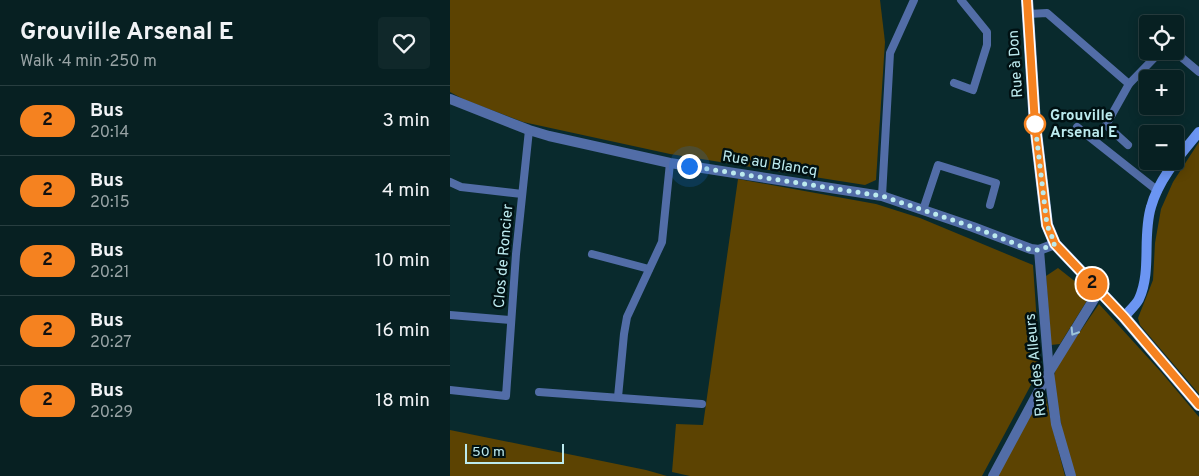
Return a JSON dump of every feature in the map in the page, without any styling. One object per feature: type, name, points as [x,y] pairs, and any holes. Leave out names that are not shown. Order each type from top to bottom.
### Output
[{"type":"main road","name":"Rue à Don","points":[[1027,0],[1035,124],[1042,194],[1047,225],[1055,244]]},
{"type":"main road","points":[[1124,317],[1138,300],[1144,283],[1147,228],[1151,206],[1170,169],[1199,132]]},
{"type":"main road","points":[[1055,244],[1124,317],[1199,405]]},
{"type":"street","name":"Rue au Blancq","points":[[450,99],[549,136],[670,162],[882,196],[1031,250],[1039,250]]},
{"type":"street","points":[[1039,250],[1055,244]]},
{"type":"street","name":"Rue des Alleurs","points":[[1039,250],[1049,372],[1056,424],[1070,476]]},
{"type":"street","points":[[992,476],[1049,372],[1100,291]]},
{"type":"lane","points":[[882,196],[890,53],[914,0]]},
{"type":"lane","points":[[954,83],[972,90],[987,45],[987,32],[961,0]]},
{"type":"lane","points":[[1028,14],[1048,13],[1130,84]]},
{"type":"lane","points":[[1184,59],[1199,72]]},
{"type":"lane","points":[[1128,145],[1106,125],[1130,84],[1153,60]]},
{"type":"lane","points":[[1077,127],[1158,191]]},
{"type":"lane","name":"Clos de Roncier","points":[[450,390],[506,396],[511,320],[529,130]]},
{"type":"lane","points":[[618,397],[627,317],[662,242],[670,162]]},
{"type":"lane","points":[[923,210],[938,165],[996,183],[990,205]]},
{"type":"lane","name":"Clos de Roncier","points":[[450,182],[461,187],[522,194]]},
{"type":"lane","points":[[592,254],[649,270]]},
{"type":"lane","name":"Clos de Roncier","points":[[450,315],[511,320]]},
{"type":"lane","points":[[540,392],[702,404]]},
{"type":"shaded area","points":[[450,0],[880,0],[885,42],[876,180],[865,185],[670,154],[523,122],[465,100],[450,92]]},
{"type":"shaded area","points":[[1199,142],[1199,394],[1140,325],[1138,318],[1153,280],[1155,243],[1161,209],[1173,182],[1181,170],[1184,170],[1184,165]]},
{"type":"shaded area","points":[[738,179],[876,204],[920,218],[1033,265],[1040,368],[982,476],[690,476],[672,472],[676,424],[703,425]]},
{"type":"shaded area","points":[[1058,268],[1091,294],[1060,344],[1051,345],[1046,276]]},
{"type":"shaded area","points":[[1099,304],[1199,417],[1199,476],[1075,476],[1063,434],[1053,379],[1057,365]]},
{"type":"shaded area","points":[[1046,397],[1065,476],[997,476],[1039,398]]},
{"type":"shaded area","points":[[450,430],[646,470],[667,476],[450,476]]},
{"type":"bus line","name":"2","points":[[1027,0],[1035,124],[1042,194],[1047,225],[1055,244],[1124,317],[1199,405]]},
{"type":"place","name":"Grouville Arsenal E","points":[[1035,124]]},
{"type":"route","points":[[689,166],[882,196],[973,227],[1031,250],[1039,250],[1055,244],[1047,225],[1035,124]]}]
